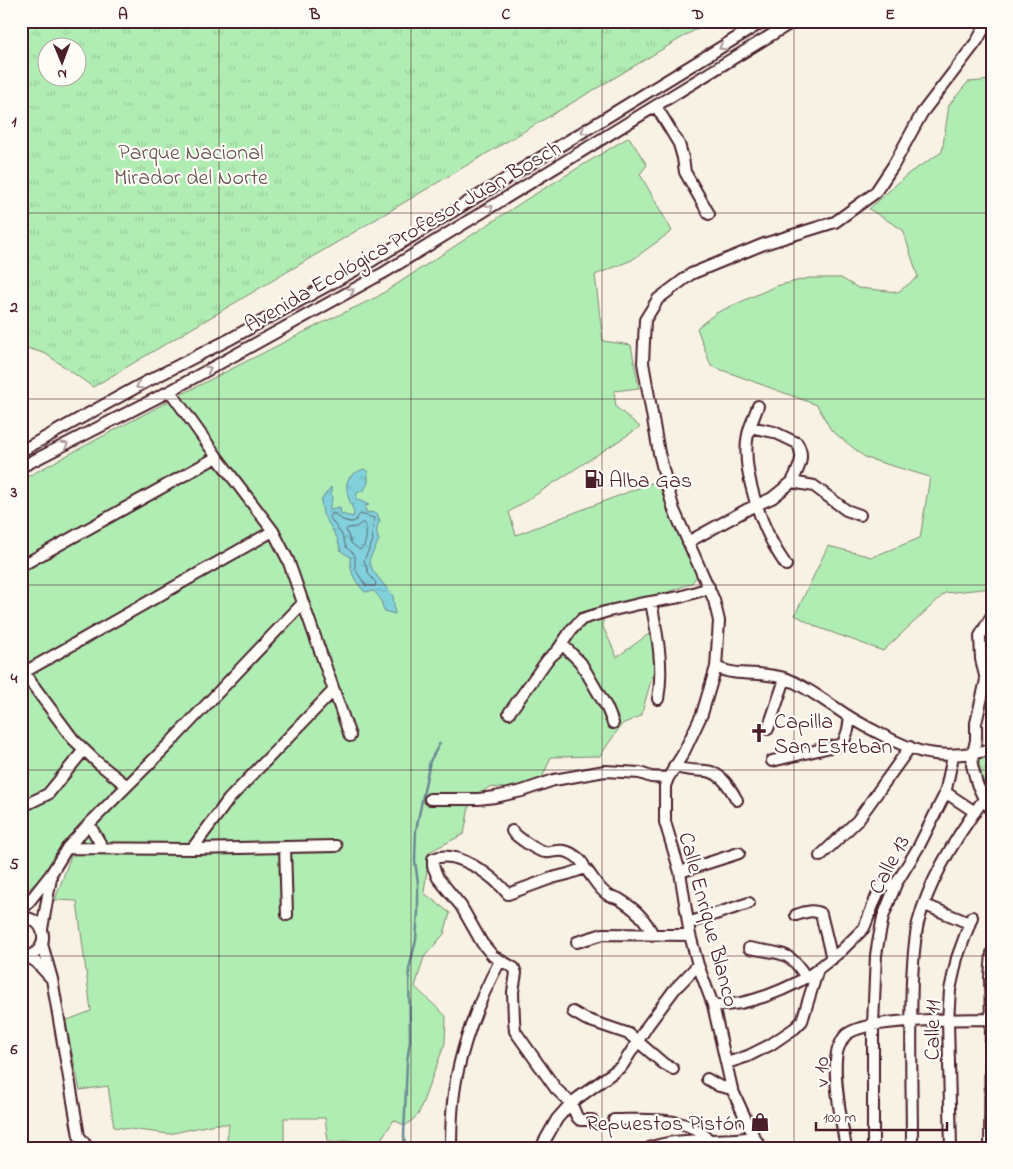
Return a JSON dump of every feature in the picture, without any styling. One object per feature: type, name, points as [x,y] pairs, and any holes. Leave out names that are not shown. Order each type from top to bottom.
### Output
[{"type":"street","name":"Avenida Ecológica Profesor Juan Bosch","points":[[21,451],[370,262],[764,21]]},
{"type":"street","name":"Avenida Ecológica Profesor Juan Bosch","points":[[21,467],[170,391],[386,272],[794,21]]},
{"type":"street","name":"Calle Enrique Blanco","points":[[760,1148],[732,1089],[713,1005],[698,965],[690,935],[680,872],[665,822],[668,778],[683,754],[702,714],[716,667],[719,621],[709,587],[668,493],[643,363],[645,320],[658,299],[691,274],[764,244],[834,222],[875,192],[893,166],[922,113],[977,41],[988,21]]},
{"type":"street","points":[[656,106],[679,144],[685,172],[709,214]]},
{"type":"street","points":[[170,391],[273,531],[288,560],[350,736]]},
{"type":"street","points":[[758,406],[747,438],[746,451],[751,486],[756,505],[786,564]]},
{"type":"street","points":[[688,542],[772,498],[792,482],[800,466],[801,458],[797,443],[774,432],[750,427]]},
{"type":"street","points":[[21,566],[217,457]]},
{"type":"street","points":[[792,482],[814,486],[846,510],[860,515]]},
{"type":"street","points":[[127,786],[73,739],[23,673],[273,531]]},
{"type":"street","points":[[509,713],[548,659],[582,619],[605,612],[680,597],[709,587]]},
{"type":"street","points":[[651,602],[660,654],[660,689],[658,699]]},
{"type":"street","points":[[21,912],[51,874],[67,848],[302,604]]},
{"type":"street","points":[[992,615],[980,636],[986,680],[976,723],[976,740],[972,765],[984,800],[992,811]]},
{"type":"street","points":[[562,644],[581,663],[613,722]]},
{"type":"street","points":[[716,667],[730,672],[764,674],[785,678],[820,697],[850,717],[926,753],[953,756],[992,750]]},
{"type":"street","points":[[768,729],[785,678]]},
{"type":"street","points":[[192,849],[230,799],[333,691]]},
{"type":"street","points":[[772,761],[843,744],[850,717]]},
{"type":"street","points":[[820,856],[857,821],[910,747]]},
{"type":"street","points":[[21,807],[48,794],[84,750]]},
{"type":"street","name":"Calle 13","points":[[873,1148],[873,1025],[876,955],[883,917],[896,884],[919,846],[945,792],[953,756]]},
{"type":"street","points":[[674,766],[684,770],[712,772],[728,784],[738,800]]},
{"type":"street","points":[[430,799],[494,797],[522,792],[554,780],[605,771],[640,773],[651,777],[668,778]]},
{"type":"street","points":[[945,792],[975,812]]},
{"type":"street","points":[[912,1148],[911,1022],[915,948],[919,922],[947,857],[984,800]]},
{"type":"street","points":[[89,824],[103,848]]},
{"type":"street","points":[[512,832],[538,851],[560,850],[578,857],[596,884],[608,894],[640,913],[648,923],[653,934]]},
{"type":"street","points":[[67,848],[192,849],[336,846]]},
{"type":"street","points":[[285,847],[287,915]]},
{"type":"street","points":[[680,872],[739,853]]},
{"type":"street","points":[[585,868],[508,894],[499,884],[462,860],[439,856],[433,859],[433,866],[438,878],[460,906],[482,943],[500,961],[514,968],[516,973],[513,992],[516,1031],[556,1089],[571,1103],[577,1117],[580,1120],[592,1120]]},
{"type":"street","points":[[51,874],[42,929],[42,944],[52,979],[79,1136],[88,1148]]},
{"type":"street","points":[[713,1005],[727,1006],[739,1003],[784,988],[806,978],[832,959],[864,928],[880,888],[883,885],[896,884]]},
{"type":"street","points":[[688,923],[749,903]]},
{"type":"street","name":"Calle 11","points":[[925,905],[970,920],[953,975],[948,1021],[950,1148]]},
{"type":"street","points":[[796,915],[812,911],[817,911],[821,914],[832,959]]},
{"type":"street","points":[[21,917],[27,917],[36,921],[42,929]]},
{"type":"street","points":[[577,942],[603,934],[690,935]]},
{"type":"street","points":[[24,956],[36,952],[42,944]]},
{"type":"street","points":[[749,948],[784,955],[792,959],[797,963],[806,978]]},
{"type":"street","points":[[990,1148],[992,1019],[990,978],[992,953]]},
{"type":"street","points":[[24,956],[36,962],[52,979]]},
{"type":"street","points":[[451,1148],[451,1120],[457,1075],[484,991],[500,961]]},
{"type":"street","points":[[543,1148],[544,1142],[557,1119],[571,1103],[622,1066],[674,990],[698,965]]},
{"type":"street","points":[[727,1063],[748,1056],[770,1045],[802,1021],[818,969]]},
{"type":"street","points":[[574,1012],[585,1019],[628,1034],[638,1040],[649,1052],[672,1069]]},
{"type":"street","name":"v 10","points":[[846,1148],[836,1070],[837,1050],[845,1036],[857,1029],[873,1025],[992,1019]]},
{"type":"street","points":[[707,1080],[719,1086],[732,1089]]},
{"type":"street","points":[[614,1120],[675,1122],[696,1130],[705,1135],[710,1141]]},
{"type":"street","points":[[650,1148],[672,1141],[710,1141],[754,1137]]},
{"type":"green space","name":"Parque Nacional Mirador del Norte","points":[[21,21],[710,21],[93,387],[46,354],[21,346]]},
{"type":"green space","points":[[992,80],[992,588],[945,593],[883,651],[817,627],[795,615],[828,546],[872,557],[920,538],[930,477],[866,458],[831,430],[817,405],[711,366],[697,328],[716,313],[776,286],[809,278],[841,278],[858,288],[898,292],[918,277],[903,230],[869,209],[909,173],[942,152],[949,105],[968,82]]},
{"type":"green space","points":[[629,137],[647,165],[640,174],[672,231],[632,260],[595,275],[603,341],[631,345],[639,388],[614,391],[616,407],[640,427],[509,512],[516,535],[657,481],[697,576],[692,583],[663,594],[603,606],[603,627],[617,657],[657,628],[659,652],[641,716],[622,724],[600,756],[551,757],[542,778],[530,790],[489,787],[470,802],[464,834],[429,852],[424,893],[450,913],[444,934],[424,957],[415,987],[446,1016],[445,1043],[418,1115],[405,1126],[394,1120],[381,1139],[370,1144],[351,1141],[328,1141],[325,1118],[284,1118],[284,1148],[226,1148],[229,1124],[215,1124],[169,1134],[114,1127],[108,1086],[80,1090],[65,1021],[91,1011],[77,901],[55,900],[73,850],[21,896],[21,480],[182,394],[377,297],[527,199]]},
{"type":"green space","points":[[992,752],[992,810],[982,790],[974,757]]},
{"type":"water","points":[[364,469],[368,472],[368,483],[364,490],[357,493],[356,499],[369,505],[365,506],[366,512],[377,513],[380,521],[377,530],[379,540],[369,560],[373,571],[393,596],[395,614],[384,611],[380,598],[374,591],[365,592],[358,584],[353,576],[350,557],[341,551],[337,538],[323,514],[321,500],[331,487],[332,499],[329,509],[340,507],[341,514],[353,517],[354,511],[348,496],[347,483],[351,476]]},
{"type":"waterway","points":[[405,1148],[407,1062],[410,1040],[409,969],[416,940],[418,912],[418,883],[415,861],[416,830],[430,761],[440,743]]},
{"type":"place","name":"Alba Gas","points":[[594,479]]},
{"type":"place","name":"Capilla San Esteban","points":[[759,733]]},
{"type":"place","name":"Repuestos Pistón","points":[[760,1122]]}]
